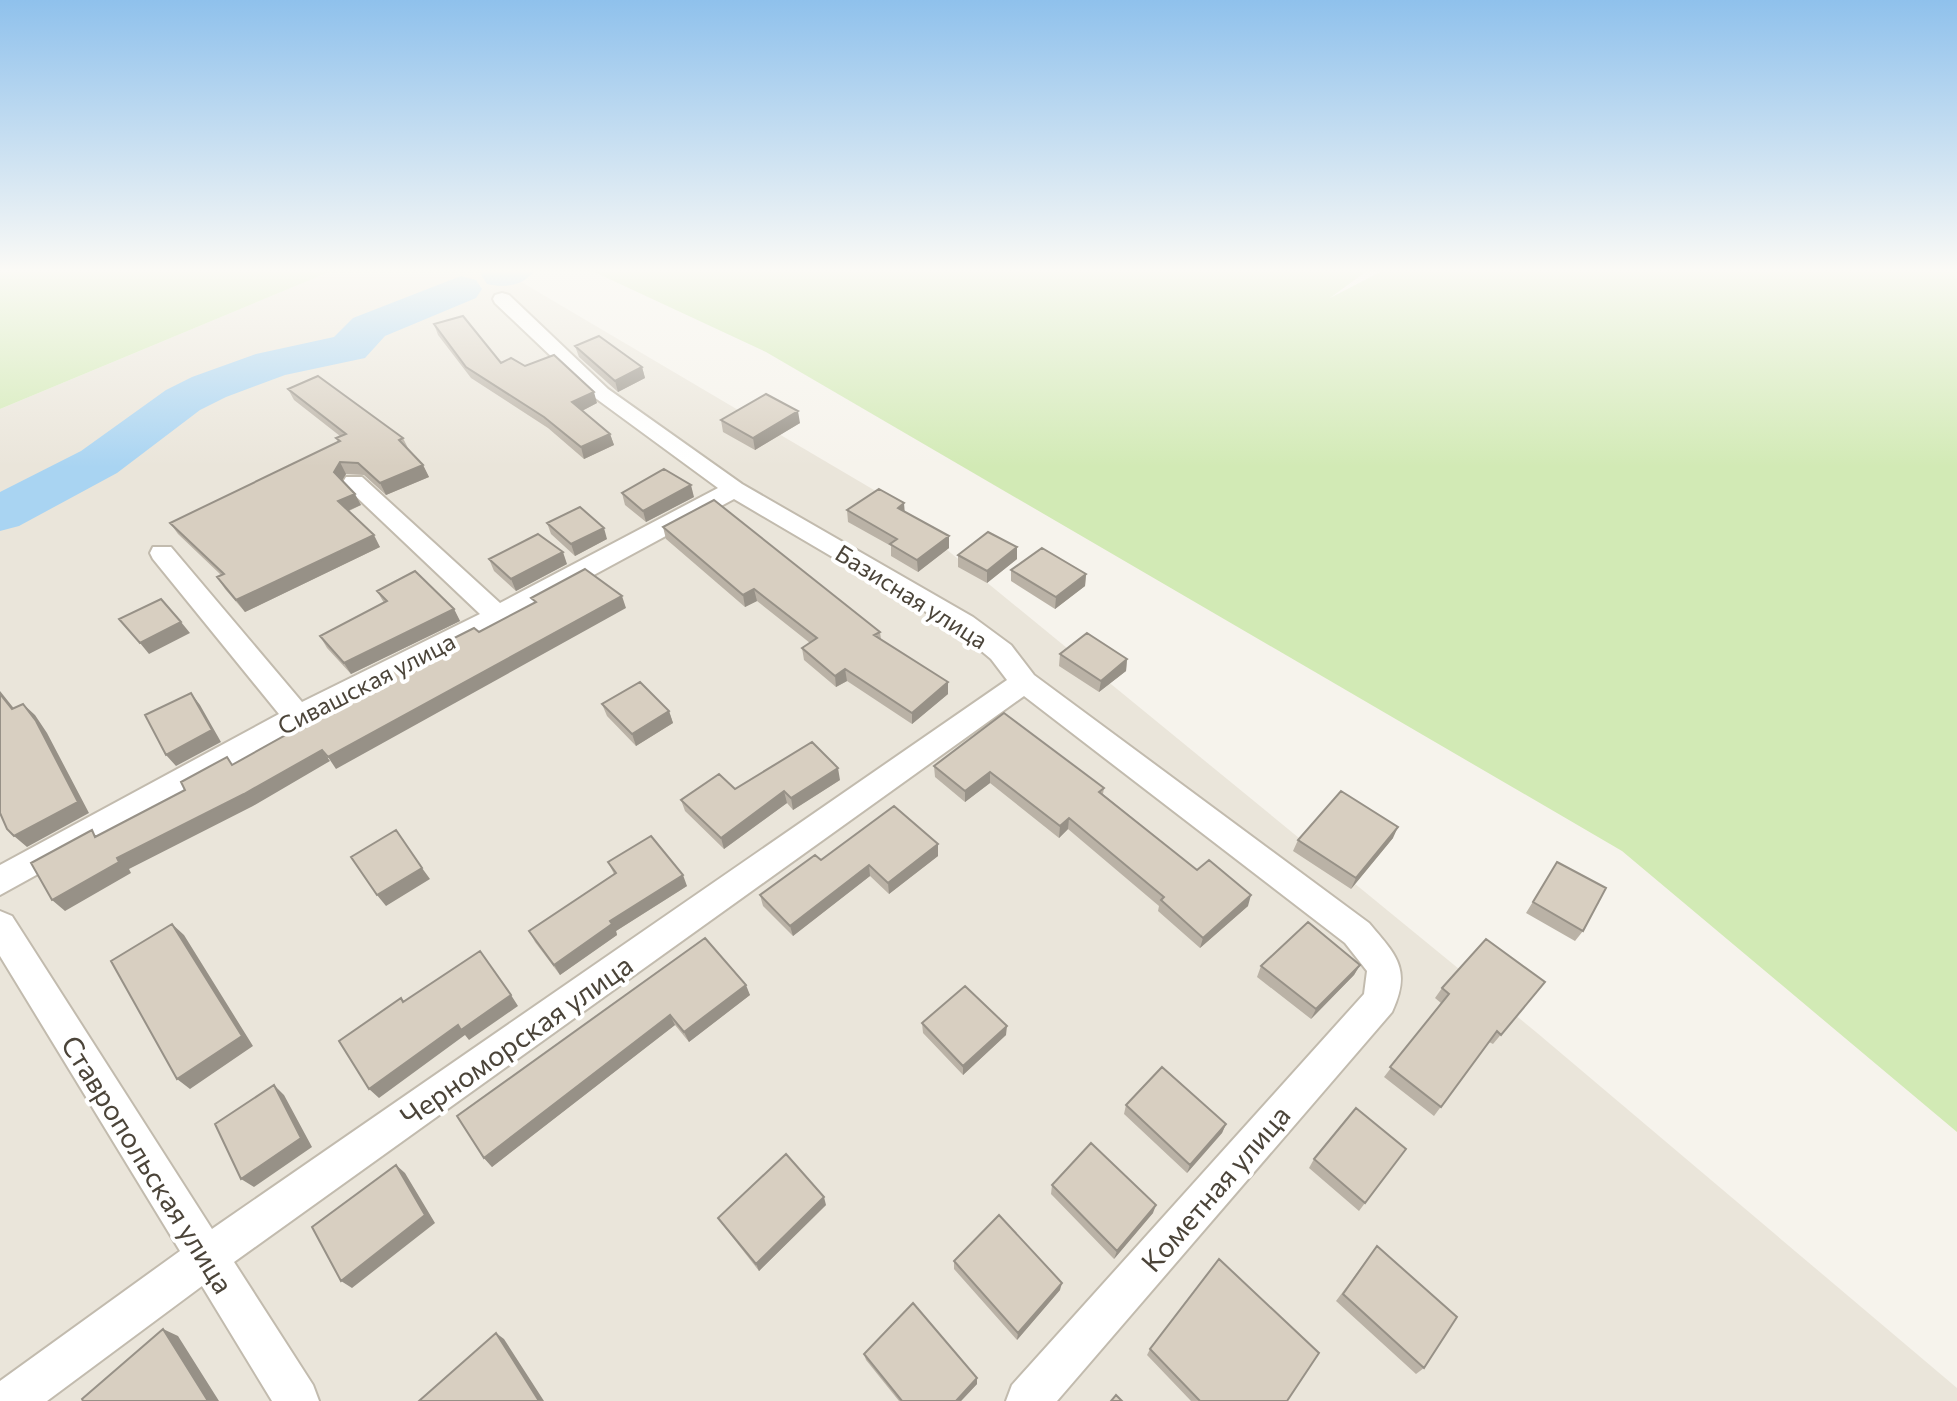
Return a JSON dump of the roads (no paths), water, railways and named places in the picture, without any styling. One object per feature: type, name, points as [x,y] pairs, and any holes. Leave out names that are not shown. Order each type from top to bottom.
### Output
[{"type":"street","name":"Базисная улица","points":[[540,335],[601,393],[734,489],[964,623],[1001,652],[1024,682],[1357,933],[1385,967]]},
{"type":"street","points":[[354,482],[498,616]]},
{"type":"street","name":"Сивашская улица","points":[[0,881],[298,717],[498,616],[734,489]]},
{"type":"street","points":[[162,553],[298,717]]},
{"type":"street","name":"Черноморская улица","points":[[10,1401],[205,1258],[1024,682]]},
{"type":"street","name":"Ставропольская улица","points":[[0,926],[297,1401]]},
{"type":"street","name":"Кометная улица","points":[[1028,1401],[1380,1001],[1385,967]]},
{"type":"waterway","points":[[0,514],[99,462],[183,400],[209,387],[272,364],[349,348],[361,335]]}]
